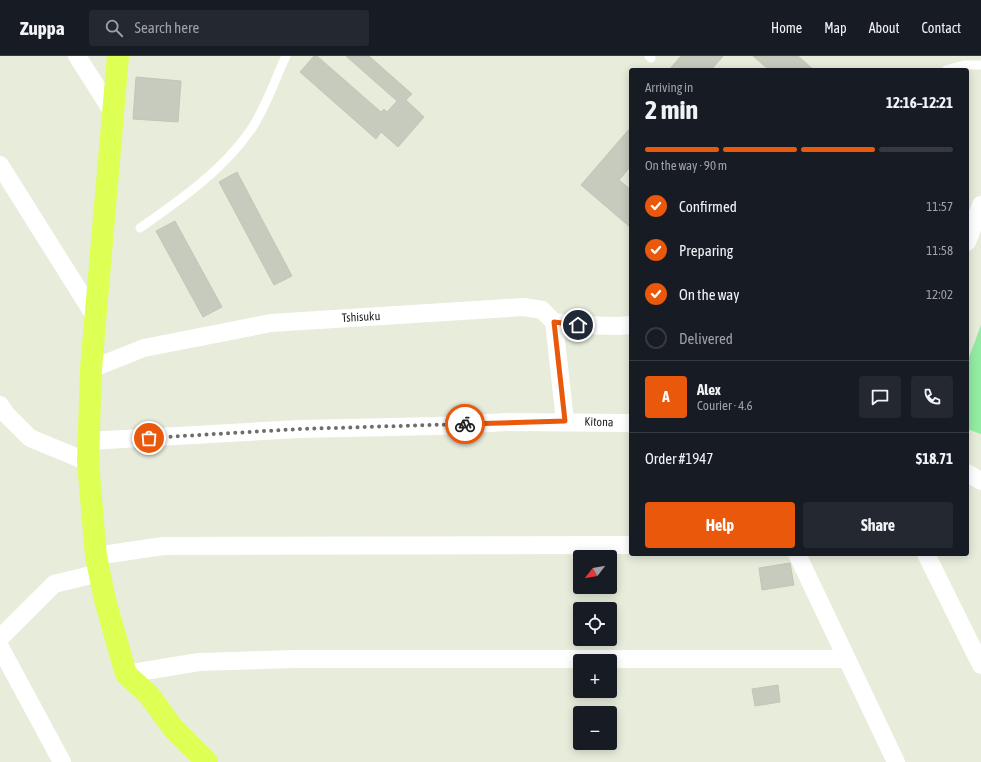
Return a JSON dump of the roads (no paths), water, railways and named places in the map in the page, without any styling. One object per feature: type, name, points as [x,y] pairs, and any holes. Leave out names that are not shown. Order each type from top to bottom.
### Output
[{"type":"highway","points":[[118,56],[112,111],[91,369],[88,441],[88,462],[97,565],[112,627],[126,674],[149,695],[173,728],[207,762]]},
{"type":"street","points":[[77,56],[112,111]]},
{"type":"street","points":[[0,165],[96,318]]},
{"type":"street","points":[[969,237],[981,205]]},
{"type":"street","name":"Tshisuku","points":[[91,369],[144,348],[270,323],[524,307],[542,310],[554,322]]},
{"type":"street","points":[[565,421],[554,322],[578,325],[619,326],[629,324]]},
{"type":"street","points":[[0,405],[6,414],[30,438],[88,462]]},
{"type":"street","name":"Kitona","points":[[88,441],[299,429],[438,426],[506,422],[565,421],[629,423]]},
{"type":"street","points":[[969,474],[981,481]]},
{"type":"street","points":[[0,638],[54,584],[97,565],[163,546],[629,545]]},
{"type":"street","points":[[798,556],[893,761]]},
{"type":"street","points":[[927,556],[981,665]]},
{"type":"street","points":[[0,647],[62,762]]},
{"type":"street","points":[[126,674],[199,662],[294,659],[846,659]]},
{"type":"lane","points":[[140,228],[194,188],[233,153],[250,131],[265,106],[286,56]]},
{"type":"lane","points":[[953,68],[964,65],[981,66]]}]
